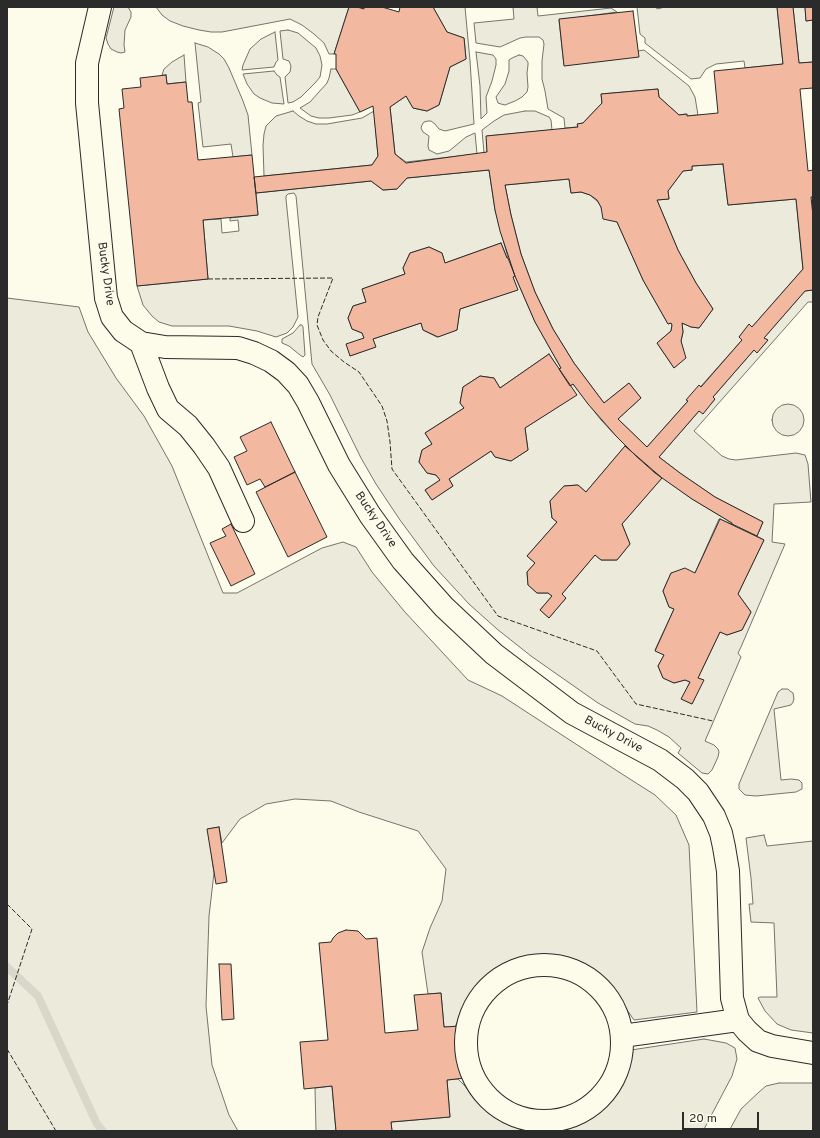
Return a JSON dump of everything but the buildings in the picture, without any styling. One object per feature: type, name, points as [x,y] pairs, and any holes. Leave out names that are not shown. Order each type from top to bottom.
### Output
[{"type":"lane","name":"Bucky Drive","points":[[100,7],[87,63],[87,103],[106,298],[112,317],[123,331],[142,343],[165,347],[238,348],[254,353],[271,361],[286,372],[298,385],[308,402],[339,465],[370,515],[403,561],[444,607],[494,654],[572,713],[660,760],[685,779],[698,792],[714,816],[721,833],[724,847],[728,871],[732,998],[742,1025]]},
{"type":"lane","points":[[142,343],[158,388],[168,409],[188,426],[219,468],[243,521]]},
{"type":"lane","points":[[536,965],[553,965],[571,969],[587,977],[600,988],[611,1002],[618,1019],[622,1036],[618,1070],[610,1085],[600,1098],[586,1109],[576,1114],[555,1120],[538,1121],[521,1118],[504,1110],[491,1100],[479,1086],[471,1070],[467,1053],[467,1035],[470,1018],[478,1002],[488,988],[502,977],[518,969],[536,965]]},
{"type":"lane","points":[[622,1036],[742,1025],[758,1041],[772,1046],[813,1053]]},
{"type":"shaded area","points":[[114,7],[128,7],[131,12],[131,17],[125,30],[125,52],[121,53],[111,49],[106,38]]},
{"type":"shaded area","points":[[156,7],[349,7],[334,54],[329,54],[324,43],[314,34],[302,25],[290,19],[222,32],[211,32],[183,26],[170,21],[162,15]]},
{"type":"shaded area","points":[[433,7],[465,7],[474,124],[445,131],[439,129],[431,121],[428,121],[424,122],[421,128],[423,132],[429,136],[429,150],[437,154],[449,151],[466,137],[475,133],[477,154],[406,162],[395,154],[390,107],[406,96],[413,108],[427,111],[439,105],[450,67],[466,59],[464,38],[447,32]]},
{"type":"shaded area","points":[[513,7],[537,7],[538,16],[611,8],[617,12],[559,20],[564,65],[644,50],[689,86],[695,97],[698,115],[679,115],[659,97],[658,89],[601,94],[602,103],[583,123],[578,124],[578,127],[565,128],[564,118],[548,109],[542,79],[543,40],[539,37],[526,37],[520,38],[500,47],[476,43],[474,23],[514,19]]},
{"type":"shaded area","points":[[637,7],[656,7],[657,9],[665,7],[777,7],[783,64],[745,68],[744,61],[716,64],[706,69],[700,78],[691,79],[645,43],[645,38],[640,34]]},
{"type":"shaded area","points":[[793,7],[805,7],[806,21],[813,20],[813,62],[799,63]]},
{"type":"shaded area","points":[[288,30],[298,33],[316,48],[322,65],[320,77],[315,83],[301,97],[288,103],[285,77],[290,72],[291,66],[289,61],[283,59],[280,31]]},
{"type":"shaded area","points":[[275,32],[278,60],[274,67],[242,70],[250,49],[261,39]]},
{"type":"shaded area","points":[[195,43],[208,47],[219,54],[229,68],[248,115],[252,155],[233,157],[231,144],[203,147],[198,103],[201,102]]},
{"type":"shaded area","points":[[476,52],[493,55],[496,59],[492,81],[486,97],[487,113],[481,119],[480,86]]},
{"type":"shaded area","points":[[184,55],[186,82],[167,84],[166,75],[162,75],[164,69]]},
{"type":"shaded area","points":[[519,55],[523,56],[528,62],[527,92],[522,97],[505,105],[498,103],[496,97],[505,84],[509,71],[509,60]]},
{"type":"shaded area","points":[[331,69],[336,69],[360,112],[352,115],[319,118],[311,116],[300,108],[310,102],[327,83]]},
{"type":"shaded area","points":[[274,71],[280,77],[284,104],[272,103],[254,94],[247,84],[243,74]]},
{"type":"shaded area","points":[[293,111],[307,121],[316,124],[327,124],[362,118],[374,111],[378,156],[372,165],[264,176],[263,145],[266,126],[276,116]]},
{"type":"shaded area","points":[[525,111],[535,111],[549,117],[551,120],[552,130],[487,136],[487,152],[484,153],[482,130],[504,115]]},
{"type":"shaded area","points":[[723,164],[728,205],[796,199],[803,269],[752,327],[749,325],[739,337],[742,340],[647,447],[618,419],[641,398],[629,383],[604,403],[574,363],[553,329],[535,292],[521,254],[505,185],[569,179],[571,193],[581,192],[590,195],[598,202],[603,214],[617,222],[643,280],[668,324],[671,323],[672,325],[671,331],[657,343],[674,368],[685,358],[681,341],[683,332],[682,323],[691,327],[699,328],[713,309],[696,283],[678,250],[657,200],[669,199],[668,191],[683,171],[692,170],[692,166]]},
{"type":"shaded area","points":[[489,170],[495,210],[508,258],[501,243],[445,263],[442,253],[429,247],[410,253],[403,268],[405,274],[362,289],[366,302],[353,306],[348,318],[352,329],[362,333],[364,338],[350,356],[375,347],[373,339],[421,323],[423,330],[437,337],[457,330],[460,309],[517,290],[513,277],[515,276],[535,322],[561,368],[559,369],[549,354],[500,388],[494,378],[480,376],[463,387],[460,403],[464,408],[425,433],[432,444],[422,450],[419,462],[427,473],[436,475],[440,480],[425,490],[432,500],[453,486],[449,479],[491,451],[495,457],[511,461],[528,450],[525,428],[576,395],[570,386],[573,384],[601,420],[636,456],[625,446],[586,492],[578,485],[564,486],[550,501],[552,518],[557,522],[527,556],[535,563],[527,572],[528,585],[537,593],[548,593],[552,596],[540,610],[549,618],[566,598],[562,594],[595,555],[601,560],[617,560],[630,544],[622,524],[661,479],[656,473],[692,499],[732,523],[719,519],[695,573],[671,573],[663,591],[669,607],[674,609],[655,650],[664,655],[658,666],[663,678],[674,683],[685,680],[690,682],[682,699],[692,704],[703,680],[698,678],[720,632],[727,635],[742,630],[751,612],[738,594],[764,540],[757,536],[763,522],[715,497],[659,457],[699,411],[703,413],[715,399],[713,397],[754,350],[757,352],[768,340],[764,338],[805,291],[813,290],[813,302],[808,302],[694,431],[722,456],[729,459],[736,460],[796,453],[805,455],[808,464],[811,502],[774,504],[772,542],[785,544],[738,653],[741,657],[705,741],[714,745],[719,752],[712,770],[708,774],[702,773],[678,753],[681,748],[669,737],[648,726],[635,724],[598,703],[531,656],[497,629],[469,604],[434,566],[400,520],[361,458],[330,395],[312,364],[296,196],[294,193],[288,194],[286,199],[298,317],[293,327],[287,333],[276,337],[257,331],[229,326],[172,326],[159,322],[143,305],[137,286],[208,279],[203,220],[221,219],[222,233],[239,231],[238,220],[230,221],[230,218],[258,215],[256,193],[371,181],[383,190],[397,189],[407,178]]},
{"type":"shaded area","points":[[7,298],[79,307],[88,332],[116,378],[144,416],[172,466],[223,593],[237,593],[322,548],[343,542],[356,547],[372,572],[404,611],[468,680],[502,696],[655,795],[676,815],[689,845],[697,1012],[634,1020],[607,981],[574,961],[546,955],[517,959],[491,971],[478,986],[464,1007],[455,1027],[444,1027],[441,993],[428,994],[422,952],[430,928],[442,901],[446,869],[418,831],[359,812],[331,801],[295,799],[266,804],[240,819],[222,843],[219,827],[208,829],[214,873],[209,916],[206,1006],[212,1065],[229,1115],[238,1131],[7,1131]]},
{"type":"shaded area","points":[[300,325],[303,327],[305,355],[303,357],[289,346],[282,343],[282,339],[293,333]]},
{"type":"shaded area","points":[[788,404],[794,405],[801,411],[804,420],[803,426],[797,433],[788,436],[782,435],[775,429],[772,420],[773,414],[779,407]]},
{"type":"shaded area","points":[[782,689],[788,689],[793,693],[794,699],[791,705],[774,709],[781,780],[799,780],[802,783],[802,789],[796,792],[756,796],[745,795],[739,789],[739,784],[778,692]]},
{"type":"shaded area","points":[[764,835],[767,846],[813,841],[813,1033],[791,1030],[777,1024],[765,1011],[758,998],[777,997],[774,923],[751,922],[749,904],[753,904],[746,838]]},
{"type":"shaded area","points":[[704,1039],[726,1043],[735,1048],[737,1059],[732,1076],[703,1131],[392,1131],[391,1122],[450,1117],[447,1080],[458,1079],[476,1101],[500,1118],[530,1128],[572,1126],[598,1114],[616,1090],[631,1050]]},
{"type":"shaded area","points":[[779,1083],[813,1083],[813,1131],[729,1131],[741,1109],[766,1086]]},
{"type":"shaded area","points":[[332,1086],[336,1131],[316,1131],[315,1088]]},
{"type":"waterway","points":[[7,967],[38,996],[97,1124],[103,1131]]},
{"type":"fence","points":[[208,279],[333,278],[318,317],[317,325],[323,340],[331,351],[359,372],[382,406],[387,421],[392,469],[498,616],[597,651],[636,704],[713,721]]},
{"type":"fence","points":[[7,904],[32,929],[7,1005]]},
{"type":"fence","points":[[7,1049],[56,1131]]}]
